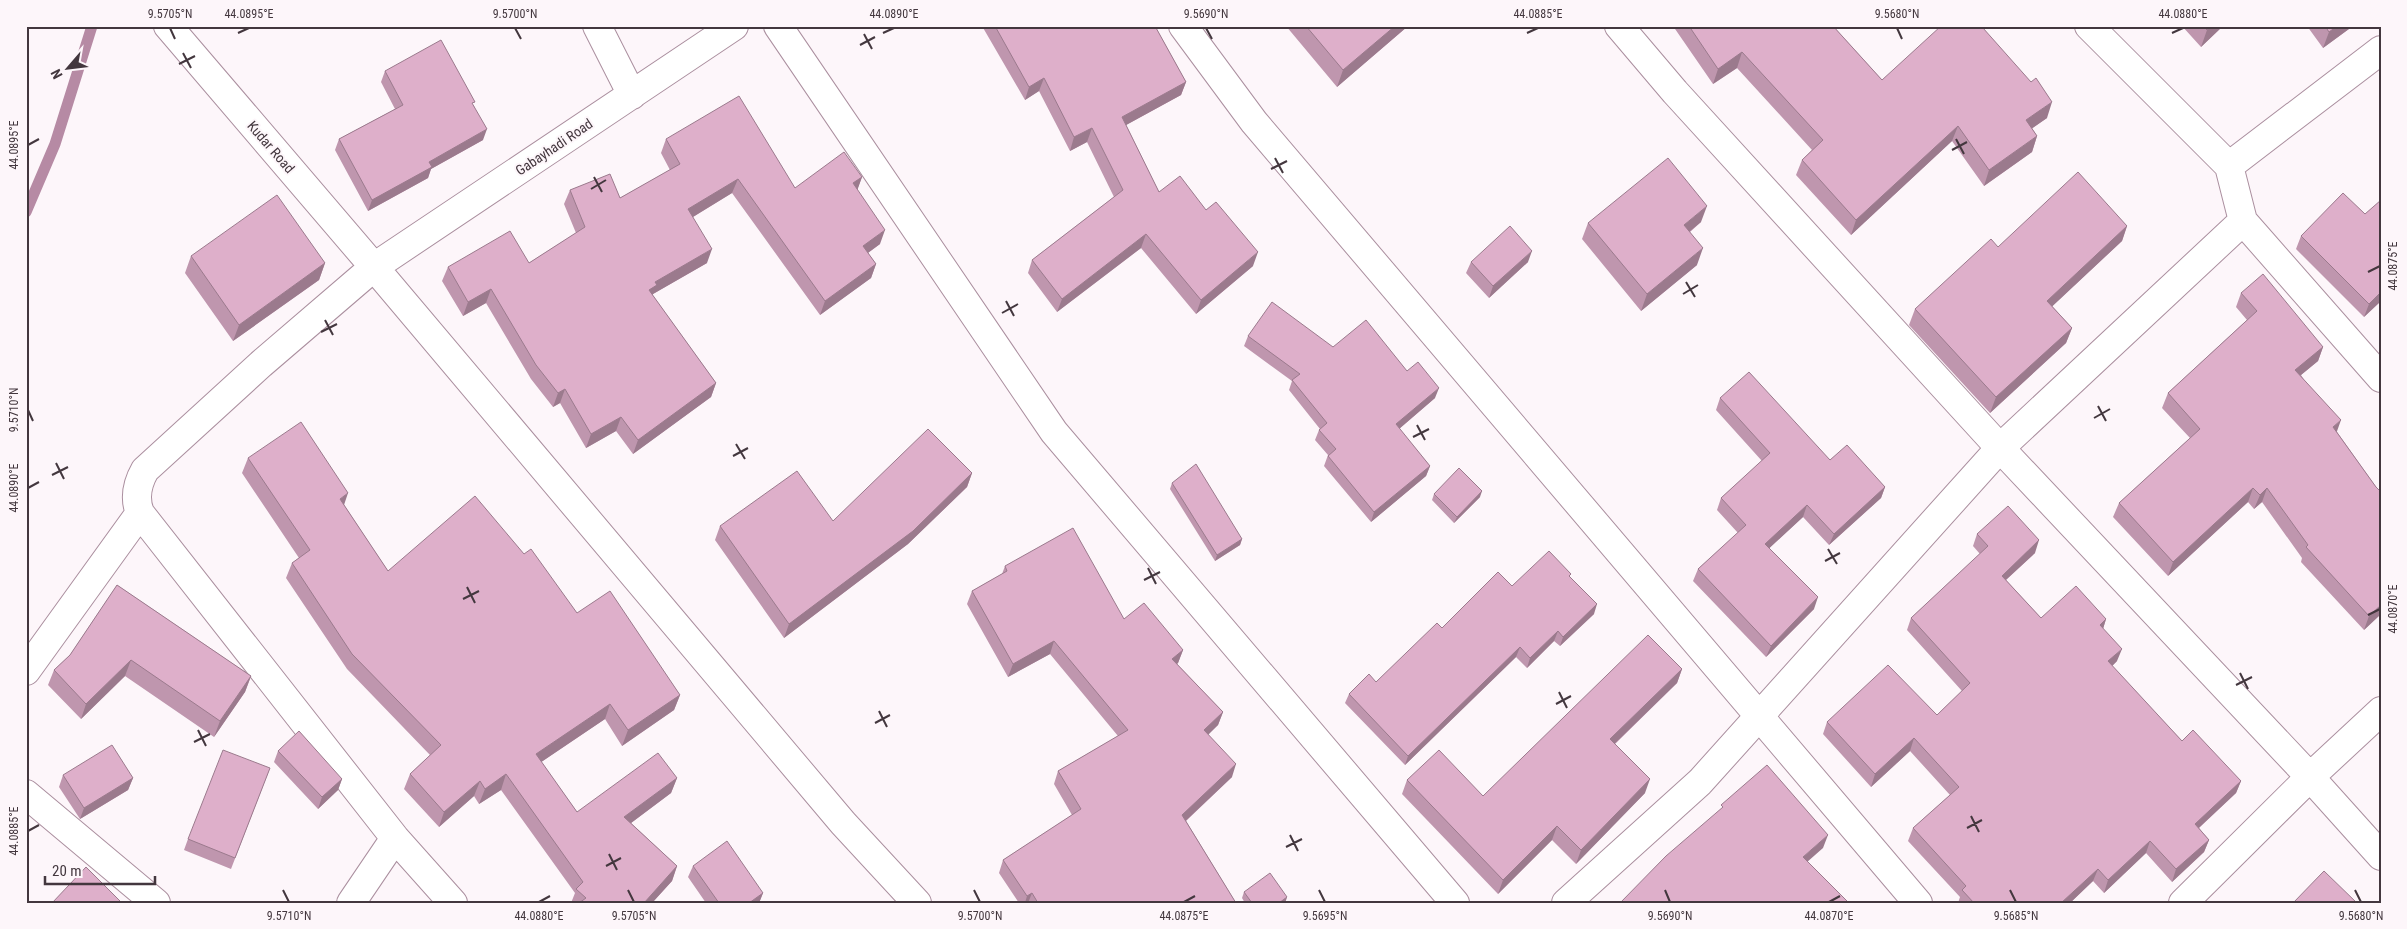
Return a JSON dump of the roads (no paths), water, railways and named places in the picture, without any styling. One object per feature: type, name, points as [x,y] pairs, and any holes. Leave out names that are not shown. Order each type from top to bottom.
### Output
[{"type":"street","name":"Kudar Road","points":[[168,26],[843,823],[917,903]]},
{"type":"street","points":[[597,26],[632,95]]},
{"type":"street","name":"Gabayhadi Road","points":[[140,513],[136,503],[138,481],[144,470],[261,364],[374,267],[734,26]]},
{"type":"street","points":[[778,26],[1054,432],[1455,903]]},
{"type":"street","points":[[1183,26],[1254,122],[1918,903]]},
{"type":"street","points":[[1619,26],[1676,92],[2000,448],[2310,777],[2381,856]]},
{"type":"street","points":[[2089,26],[2229,166],[2243,220],[2381,378]]},
{"type":"street","points":[[2229,166],[2381,50]]},
{"type":"street","points":[[1566,903],[1700,782],[2000,448],[2243,220]]},
{"type":"street","points":[[26,671],[140,513],[395,838],[453,903]]},
{"type":"street","points":[[2183,903],[2310,777],[2381,710]]},
{"type":"street","points":[[26,794],[156,903]]},
{"type":"street","points":[[351,903],[395,838]]},
{"type":"waterway","points":[[26,212],[55,144],[92,26]]}]
